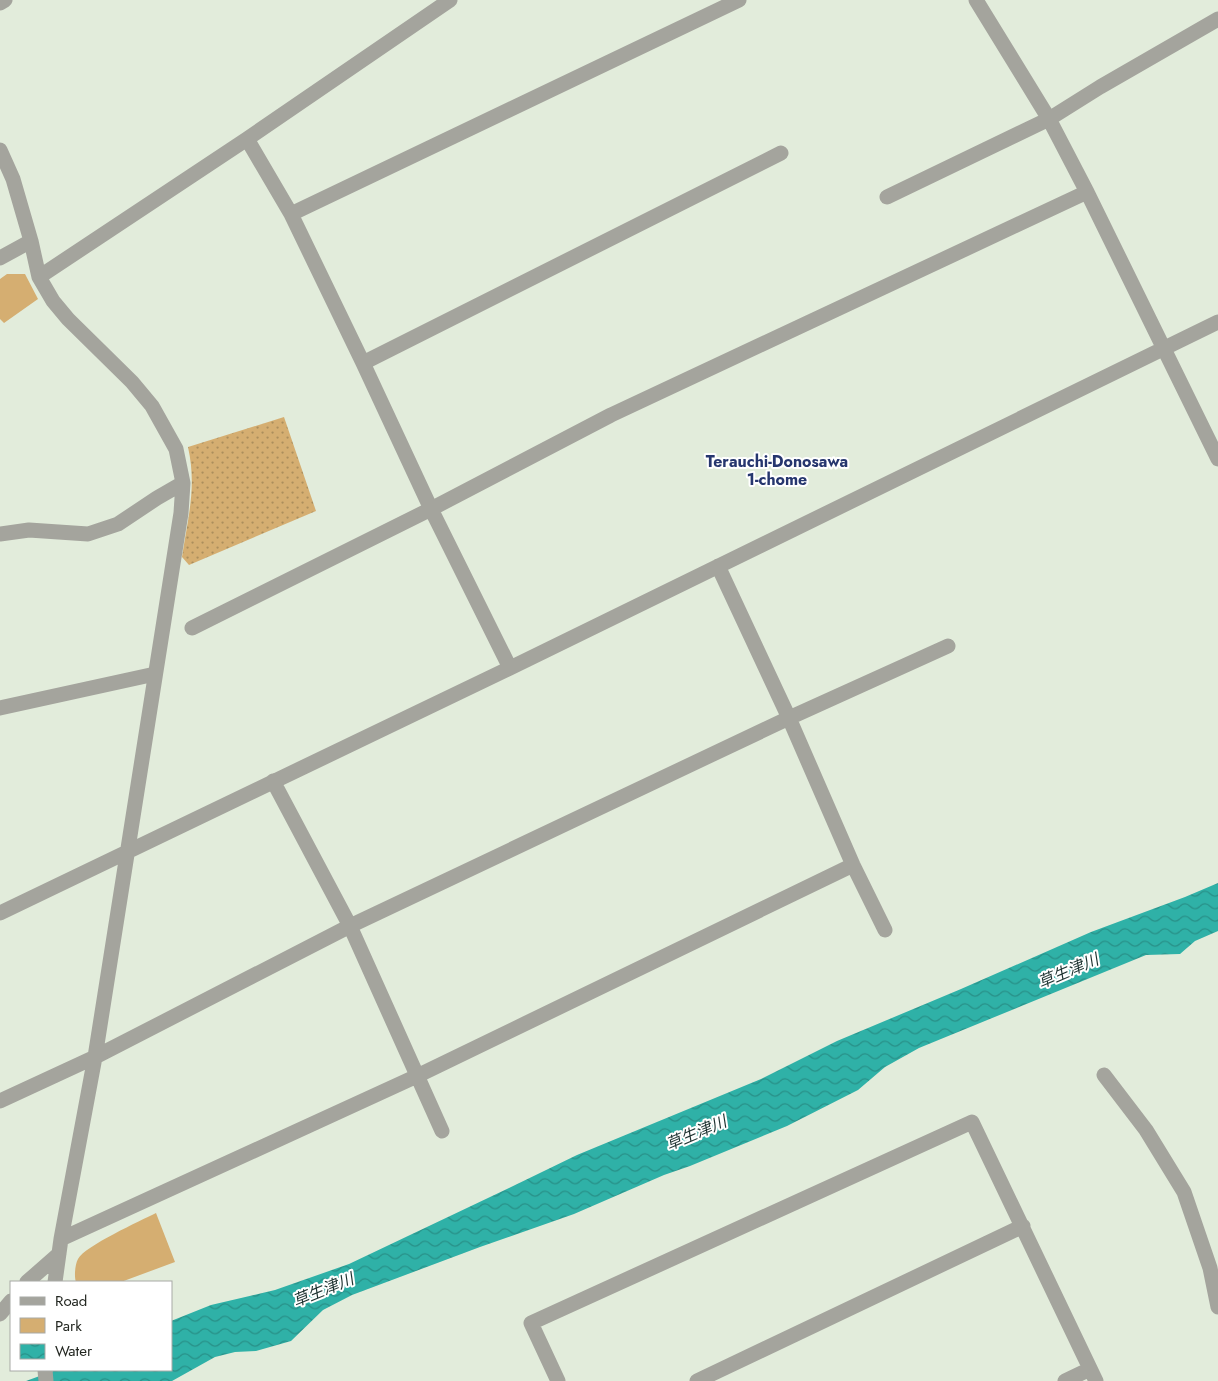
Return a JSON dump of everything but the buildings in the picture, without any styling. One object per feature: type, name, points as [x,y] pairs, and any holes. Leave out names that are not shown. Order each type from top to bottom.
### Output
[{"type":"street","points":[[0,3],[5,0]]},
{"type":"street","points":[[39,276],[247,139],[450,0]]},
{"type":"street","points":[[291,214],[739,0]]},
{"type":"street","points":[[976,0],[1049,119],[1088,192],[1218,459]]},
{"type":"street","points":[[888,197],[1049,119],[1100,87],[1218,19]]},
{"type":"street","points":[[247,139],[291,214],[431,509],[510,668]]},
{"type":"street","points":[[0,150],[13,179],[39,276],[53,301],[68,319],[132,382],[152,406],[176,449],[183,483],[181,513],[95,1057],[60,1246],[56,1281]]},
{"type":"street","points":[[363,363],[781,153]]},
{"type":"street","points":[[192,628],[431,509],[611,415],[1088,192]]},
{"type":"street","points":[[0,258],[31,241]]},
{"type":"street","points":[[0,913],[510,668],[1218,322]]},
{"type":"street","points":[[0,534],[29,530],[88,534],[118,524],[183,483]]},
{"type":"street","points":[[718,566],[789,718],[853,865],[885,930]]},
{"type":"street","points":[[0,1101],[95,1057],[350,926],[789,718],[948,646]]},
{"type":"street","points":[[0,708],[155,674]]},
{"type":"street","points":[[273,781],[350,926],[442,1132]]},
{"type":"street","points":[[29,1281],[60,1246],[853,865]]},
{"type":"street","points":[[1104,1075],[1146,1130],[1184,1192],[1210,1268],[1218,1307]]},
{"type":"street","points":[[558,1381],[531,1322],[972,1122],[1093,1375],[1065,1381]]},
{"type":"street","points":[[697,1381],[1023,1226]]},
{"type":"street","points":[[0,1314],[10,1302]]},
{"type":"green space","points":[[7,274],[25,274],[38,299],[4,323],[0,319],[0,279]]},
{"type":"green space","points":[[284,417],[316,511],[189,565],[182,557],[192,489],[191,462],[188,447]]},
{"type":"green space","points":[[156,1213],[175,1262],[124,1281],[76,1281],[75,1274],[78,1259],[91,1247]]},
{"type":"water","name":"草生津川","points":[[1218,883],[1218,931],[1195,941],[1180,954],[1146,955],[919,1048],[885,1067],[858,1090],[787,1126],[664,1175],[574,1214],[352,1295],[323,1310],[291,1341],[256,1351],[235,1352],[215,1357],[172,1381],[26,1381],[53,1371],[172,1371],[172,1321],[211,1305],[275,1290],[349,1264],[577,1155],[761,1079],[837,1041],[1091,932]]},
{"type":"district","name":"Terauchi-Donosawa 1-chome","points":[[777,470]]}]
